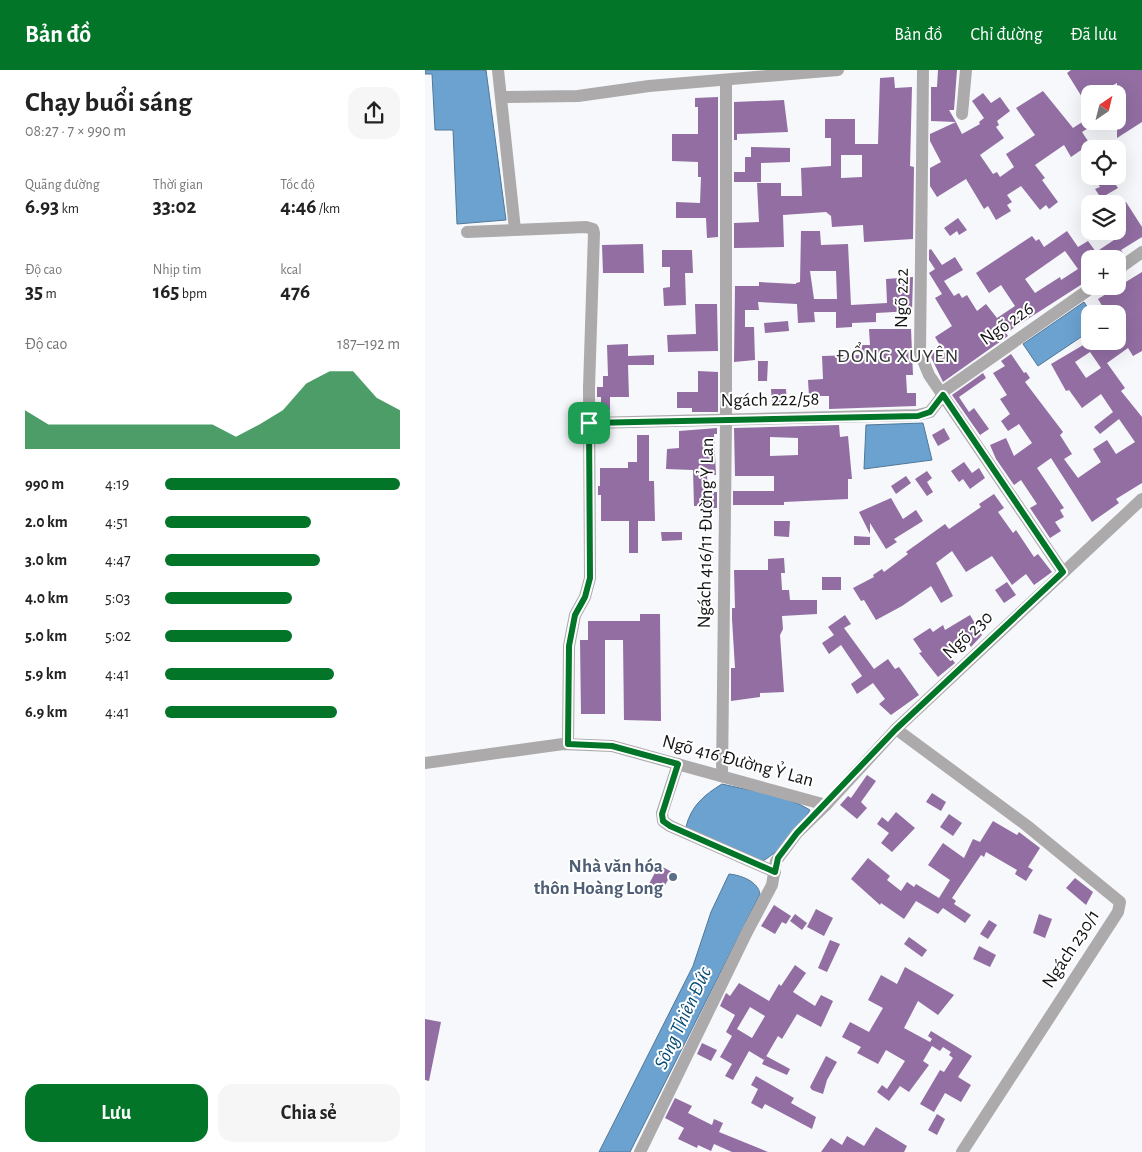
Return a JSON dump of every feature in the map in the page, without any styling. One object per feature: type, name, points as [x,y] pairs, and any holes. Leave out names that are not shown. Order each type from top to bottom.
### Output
[{"type":"street","points":[[498,70],[515,230]]},
{"type":"street","points":[[685,70],[687,83]]},
{"type":"street","points":[[501,97],[578,96],[667,85],[838,70]]},
{"type":"street","name":"Ngõ 222","points":[[923,70],[921,353],[929,374],[1063,572]]},
{"type":"street","points":[[963,114],[966,70]]},
{"type":"street","name":"Ngách 416/11 Đường Ỷ Lan","points":[[722,776],[726,420],[726,80]]},
{"type":"street","points":[[467,232],[586,227],[593,229],[589,423],[590,578],[585,597],[575,615],[569,646],[568,744]]},
{"type":"street","points":[[1126,264],[1142,252]]},
{"type":"street","name":"Ngõ 226","points":[[942,394],[1081,295]]},
{"type":"street","name":"Ngách 222/58","points":[[589,423],[918,416],[930,412],[942,394]]},
{"type":"street","name":"Ngõ 230","points":[[826,805],[896,729],[1142,499]]},
{"type":"street","name":"Ngách 230/1","points":[[896,729],[1026,825],[1120,902],[1118,912],[962,1152]]},
{"type":"street","name":"Ngõ 416 Đường Ỷ Lan","points":[[425,763],[568,744],[612,746],[826,805],[788,843],[776,861],[772,885],[747,932],[640,1152]]},
{"type":"street","points":[[678,764],[662,814],[663,821],[670,826],[775,872]]},
{"type":"water","points":[[425,70],[486,70],[506,220],[457,224],[453,130],[435,130],[432,74],[425,74]]},
{"type":"water","points":[[1084,302],[1086,305],[1081,305],[1081,337],[1038,366],[1023,344]]},
{"type":"water","points":[[923,423],[932,460],[864,469],[866,425]]},
{"type":"water","points":[[722,784],[790,800],[810,810],[789,839],[763,861],[686,827],[691,813],[699,802],[709,792]]},
{"type":"water","name":"Sông Thiên Đức","points":[[729,874],[743,877],[752,882],[759,889],[760,894],[630,1152],[599,1152],[693,966],[711,912]]},
{"type":"building","points":[[938,70],[957,70],[954,110],[949,110],[956,122],[931,121],[931,87],[937,87]]},
{"type":"building","points":[[1071,70],[1142,70],[1142,122],[1117,138],[1117,130],[1126,130],[1126,85],[1117,85],[1117,83],[1113,85],[1081,85],[1081,96],[1067,73]]},
{"type":"building","points":[[894,77],[895,88],[912,87],[910,166],[914,167],[913,239],[864,242],[863,225],[832,227],[831,216],[826,212],[783,215],[784,247],[734,248],[734,223],[759,222],[757,183],[781,183],[781,196],[802,196],[801,168],[831,166],[831,138],[825,138],[825,119],[855,119],[855,144],[878,144],[880,78]],"holes":[[[841,155],[862,155],[862,177],[841,178]]]},
{"type":"building","points":[[1043,91],[1073,128],[1081,123],[1081,130],[1085,130],[1082,132],[1087,140],[1081,140],[1081,150],[1071,157],[1064,145],[1035,165],[1045,178],[1042,180],[1058,202],[1049,209],[1046,205],[1040,210],[1021,186],[1007,195],[1012,202],[1007,205],[1011,211],[996,220],[988,206],[984,209],[966,179],[937,197],[930,186],[930,168],[941,162],[930,141],[930,134],[956,122],[962,134],[980,124],[979,122],[984,118],[972,101],[983,93],[991,103],[1000,97],[1010,111],[997,121],[999,125],[996,127],[1004,138],[980,155],[993,174],[997,172],[1000,177],[1014,167],[1006,154],[1035,135],[1016,108]]},
{"type":"building","points":[[718,97],[718,237],[707,238],[706,218],[676,218],[676,202],[700,203],[701,177],[698,177],[698,162],[672,161],[672,134],[698,134],[698,107],[695,107],[695,98]]},
{"type":"building","points":[[784,100],[788,132],[737,134],[737,140],[734,140],[734,102]]},
{"type":"building","points":[[751,147],[790,148],[790,162],[761,163],[761,182],[734,182],[734,172],[745,172],[745,157],[751,157]]},
{"type":"building","points":[[1099,185],[1116,185],[1118,188],[1106,195],[1099,195],[1095,189],[1100,187]]},
{"type":"building","points":[[1126,202],[1142,227],[1142,237],[1121,250],[1099,250],[1114,240],[1126,240]]},
{"type":"building","points":[[958,218],[967,230],[959,235],[957,231],[950,236],[944,228]]},
{"type":"building","points":[[801,231],[820,231],[821,245],[848,244],[851,305],[887,303],[886,279],[913,277],[912,311],[876,313],[876,322],[852,323],[852,327],[836,328],[836,312],[814,312],[815,322],[798,323],[797,304],[758,302],[759,310],[745,310],[745,327],[754,327],[755,360],[734,362],[735,286],[759,286],[759,282],[796,284],[800,282]],"holes":[[[810,271],[836,271],[837,299],[814,299]]]},
{"type":"building","points":[[1067,231],[1078,247],[1088,241],[1095,250],[1081,250],[1081,285],[1006,333],[1008,336],[943,382],[930,355],[941,347],[935,337],[952,326],[935,298],[942,294],[929,273],[935,269],[929,260],[929,250],[931,249],[942,265],[955,257],[963,270],[944,281],[954,296],[959,293],[962,298],[967,295],[977,311],[986,304],[997,318],[1015,306],[1001,285],[989,293],[976,273],[1032,236],[1036,241],[1039,239],[1044,247]],"holes":[[[1065,251],[1078,269],[1061,280],[1060,277],[1035,293],[1025,279]]]},
{"type":"building","points":[[643,244],[644,273],[603,273],[602,245]]},
{"type":"building","points":[[662,250],[692,250],[693,273],[685,273],[686,305],[664,306],[663,288],[670,287],[670,267],[662,267]]},
{"type":"building","points":[[1142,272],[1142,351],[1133,356],[1128,348],[1126,349],[1126,305],[1102,305],[1098,299],[1105,295],[1126,295],[1126,282]]},
{"type":"building","points":[[695,304],[717,304],[718,351],[668,352],[667,335],[696,334]]},
{"type":"building","points":[[788,321],[789,331],[765,333],[764,323]]},
{"type":"building","points":[[869,329],[911,329],[913,375],[906,375],[907,393],[916,393],[916,406],[829,409],[829,396],[809,396],[808,380],[823,379],[822,356],[859,355],[859,345],[870,345]]},
{"type":"building","points":[[628,344],[628,356],[654,355],[654,365],[628,365],[629,397],[610,397],[610,410],[601,411],[601,397],[597,397],[597,387],[603,387],[603,376],[608,376],[607,345]]},
{"type":"building","points":[[1081,346],[1081,350],[1125,350],[1107,363],[1125,388],[1121,391],[1142,417],[1142,483],[1116,499],[1119,503],[1092,522],[1051,458],[1037,468],[1064,508],[1060,510],[1064,517],[1055,522],[1061,531],[1050,538],[1030,508],[1037,504],[1021,480],[1014,485],[996,459],[990,445],[1006,438],[1014,456],[1032,443],[1019,424],[1008,431],[1001,421],[1010,414],[1000,399],[1007,395],[993,373],[1005,366],[1001,361],[1011,354],[1024,373],[1026,372],[1030,378],[1025,382],[1063,432],[1060,435],[1072,454],[1064,459],[1078,478],[1101,462],[1093,449],[1107,440],[1116,454],[1135,442],[1119,419],[1100,434],[1094,427],[1113,412],[1101,394],[1082,408],[1069,390],[1066,391],[1051,364]],"holes":[[[1090,352],[1101,368],[1086,378],[1075,362]]]},
{"type":"building","points":[[758,361],[768,361],[767,381],[758,381]]},
{"type":"building","points":[[698,371],[718,372],[718,412],[692,412],[692,408],[677,408],[677,392],[698,392]]},
{"type":"building","points":[[983,373],[986,378],[959,397],[969,412],[974,408],[989,429],[980,435],[952,395]]},
{"type":"building","points":[[771,389],[786,389],[787,403],[772,404]]},
{"type":"building","points":[[839,425],[840,437],[848,436],[852,479],[848,479],[848,499],[784,502],[784,505],[733,505],[733,491],[774,491],[774,476],[735,476],[734,428]],"holes":[[[770,437],[798,438],[798,455],[770,456]]]},
{"type":"building","points":[[717,428],[717,434],[714,434],[716,475],[707,475],[708,492],[717,492],[717,508],[702,508],[702,506],[694,506],[693,470],[666,469],[667,449],[679,448],[679,431]]},
{"type":"building","points":[[944,428],[950,439],[938,446],[932,435]]},
{"type":"building","points":[[637,435],[649,435],[649,481],[654,481],[655,521],[638,521],[638,553],[629,553],[629,521],[601,521],[601,495],[598,495],[598,486],[600,486],[600,468],[628,468],[628,462],[637,462]]},
{"type":"building","points":[[964,462],[972,473],[979,468],[985,478],[970,489],[963,479],[959,482],[951,471]]},
{"type":"building","points":[[927,471],[932,478],[927,482],[933,492],[927,496],[915,479]]},
{"type":"building","points":[[906,476],[911,483],[896,494],[891,486]]},
{"type":"building","points":[[994,494],[1004,508],[998,512],[1013,533],[1016,530],[1034,557],[1038,554],[1052,572],[1034,585],[1026,574],[1012,585],[992,556],[966,572],[952,551],[936,563],[953,596],[941,603],[931,586],[902,606],[876,620],[864,600],[861,601],[853,588],[874,577],[873,575],[882,569],[884,572],[908,554],[906,552],[945,524],[949,529],[981,507],[979,504]]},
{"type":"building","points":[[891,498],[903,519],[916,510],[923,521],[894,539],[897,542],[886,549],[870,523],[870,534],[859,512]]},
{"type":"building","points":[[774,521],[790,521],[789,537],[774,536]]},
{"type":"building","points":[[661,532],[682,532],[682,540],[662,541]]},
{"type":"building","points":[[854,536],[870,537],[870,545],[854,545]]},
{"type":"building","points":[[784,558],[785,573],[781,573],[782,590],[789,590],[790,600],[817,600],[817,614],[782,616],[783,629],[780,635],[784,692],[760,693],[760,697],[731,701],[731,668],[735,668],[732,619],[732,608],[735,608],[734,570],[768,570],[768,559]]},
{"type":"building","points":[[822,577],[841,577],[841,590],[822,590]]},
{"type":"building","points":[[1007,582],[1016,595],[1004,603],[995,590]]},
{"type":"building","points":[[640,614],[660,614],[661,721],[624,720],[623,640],[605,640],[605,714],[581,714],[580,640],[588,640],[588,621],[640,621]]},
{"type":"building","points":[[845,615],[851,624],[844,628],[874,669],[888,659],[895,669],[899,667],[919,695],[891,715],[879,704],[885,699],[873,683],[857,694],[851,684],[862,676],[841,645],[829,654],[822,643],[834,635],[828,627]]},
{"type":"building","points":[[970,615],[982,635],[971,647],[968,642],[948,654],[955,663],[938,677],[919,653],[922,652],[913,639],[930,628],[933,632],[943,625],[945,630]]},
{"type":"building","points":[[867,775],[876,781],[861,802],[867,808],[857,819],[840,805],[848,796],[851,798]]},
{"type":"building","points":[[932,793],[946,802],[941,811],[926,802]]},
{"type":"building","points":[[896,812],[915,828],[892,852],[881,843],[889,833],[877,824],[882,817],[888,822]]},
{"type":"building","points":[[949,814],[962,823],[953,836],[940,827]]},
{"type":"building","points":[[993,821],[1017,835],[1019,832],[1040,848],[1028,867],[1033,870],[1026,881],[1015,874],[1017,870],[986,852],[984,857],[981,855],[952,898],[956,901],[954,904],[971,915],[965,923],[943,908],[938,914],[916,901],[904,919],[881,903],[880,905],[851,879],[868,858],[890,876],[887,880],[901,891],[907,882],[914,887],[916,884],[939,898],[950,880],[928,865],[943,843],[964,858],[973,839],[980,842]]},
{"type":"building","points":[[659,865],[672,872],[661,893],[648,886]]},
{"type":"building","points":[[1075,878],[1093,892],[1086,905],[1066,888]]},
{"type":"building","points":[[774,905],[791,916],[786,924],[782,922],[775,934],[761,926]]},
{"type":"building","points":[[816,909],[833,918],[824,936],[807,927]]},
{"type":"building","points":[[795,914],[807,923],[802,930],[790,921]]},
{"type":"building","points":[[1039,914],[1052,919],[1045,938],[1033,933]]},
{"type":"building","points":[[989,920],[997,925],[988,939],[980,934]]},
{"type":"building","points":[[909,937],[927,950],[922,957],[904,944]]},
{"type":"building","points":[[830,940],[840,944],[827,972],[818,968]]},
{"type":"building","points":[[979,946],[996,955],[990,967],[973,959]]},
{"type":"building","points":[[795,965],[806,973],[793,992],[815,1006],[821,995],[833,1001],[821,1027],[797,1014],[782,1039],[778,1036],[764,1060],[749,1051],[733,1080],[725,1076],[732,1064],[720,1057],[732,1036],[726,1032],[735,1015],[720,1006],[726,993],[730,996],[739,983],[769,1001],[779,984],[781,986]],"holes":[[[750,1007],[765,1016],[752,1038],[737,1029]]]},
{"type":"building","points":[[905,967],[954,995],[938,1015],[918,1001],[904,1028],[930,1042],[932,1039],[928,1036],[931,1031],[972,1056],[958,1077],[971,1085],[961,1102],[945,1093],[934,1112],[920,1104],[940,1070],[944,1072],[953,1058],[949,1055],[951,1052],[943,1047],[940,1051],[932,1046],[923,1061],[929,1065],[909,1092],[900,1086],[889,1101],[877,1092],[882,1085],[887,1089],[905,1061],[886,1050],[878,1064],[857,1053],[861,1047],[842,1037],[850,1022],[869,1032],[883,1008],[868,1000],[881,975],[897,984]]},
{"type":"building","points":[[425,1019],[441,1022],[429,1081],[425,1080]]},
{"type":"building","points":[[702,1043],[717,1050],[711,1061],[697,1054]]},
{"type":"building","points":[[766,1056],[790,1069],[787,1075],[762,1064]]},
{"type":"building","points":[[826,1056],[837,1062],[827,1080],[823,1094],[812,1090],[810,1087]]},
{"type":"building","points":[[756,1076],[794,1098],[791,1103],[816,1117],[812,1129],[765,1104],[762,1109],[751,1103],[758,1089],[751,1085]]},
{"type":"building","points":[[675,1098],[692,1106],[688,1113],[712,1125],[714,1119],[723,1123],[719,1132],[768,1152],[732,1152],[714,1144],[711,1151],[698,1145],[697,1148],[678,1139],[684,1128],[665,1118]]},
{"type":"building","points":[[937,1114],[945,1119],[937,1135],[928,1130]]},
{"type":"building","points":[[876,1127],[907,1146],[904,1152],[821,1152],[831,1138],[842,1145],[847,1136],[864,1146]]},
{"type":"place","name":"Nhà văn hóa thôn Hoàng Long","points":[[673,877]]},
{"type":"district","name":"ĐỔNG XUYÊN","points":[[898,356]]},
{"type":"route","points":[[943,395],[1063,572],[896,729],[788,843],[775,864],[775,872],[670,826],[663,821],[662,814],[678,764],[612,746],[568,744],[569,646],[575,615],[585,597],[590,578],[589,423],[918,416],[925,415],[935,408],[943,395]]}]
